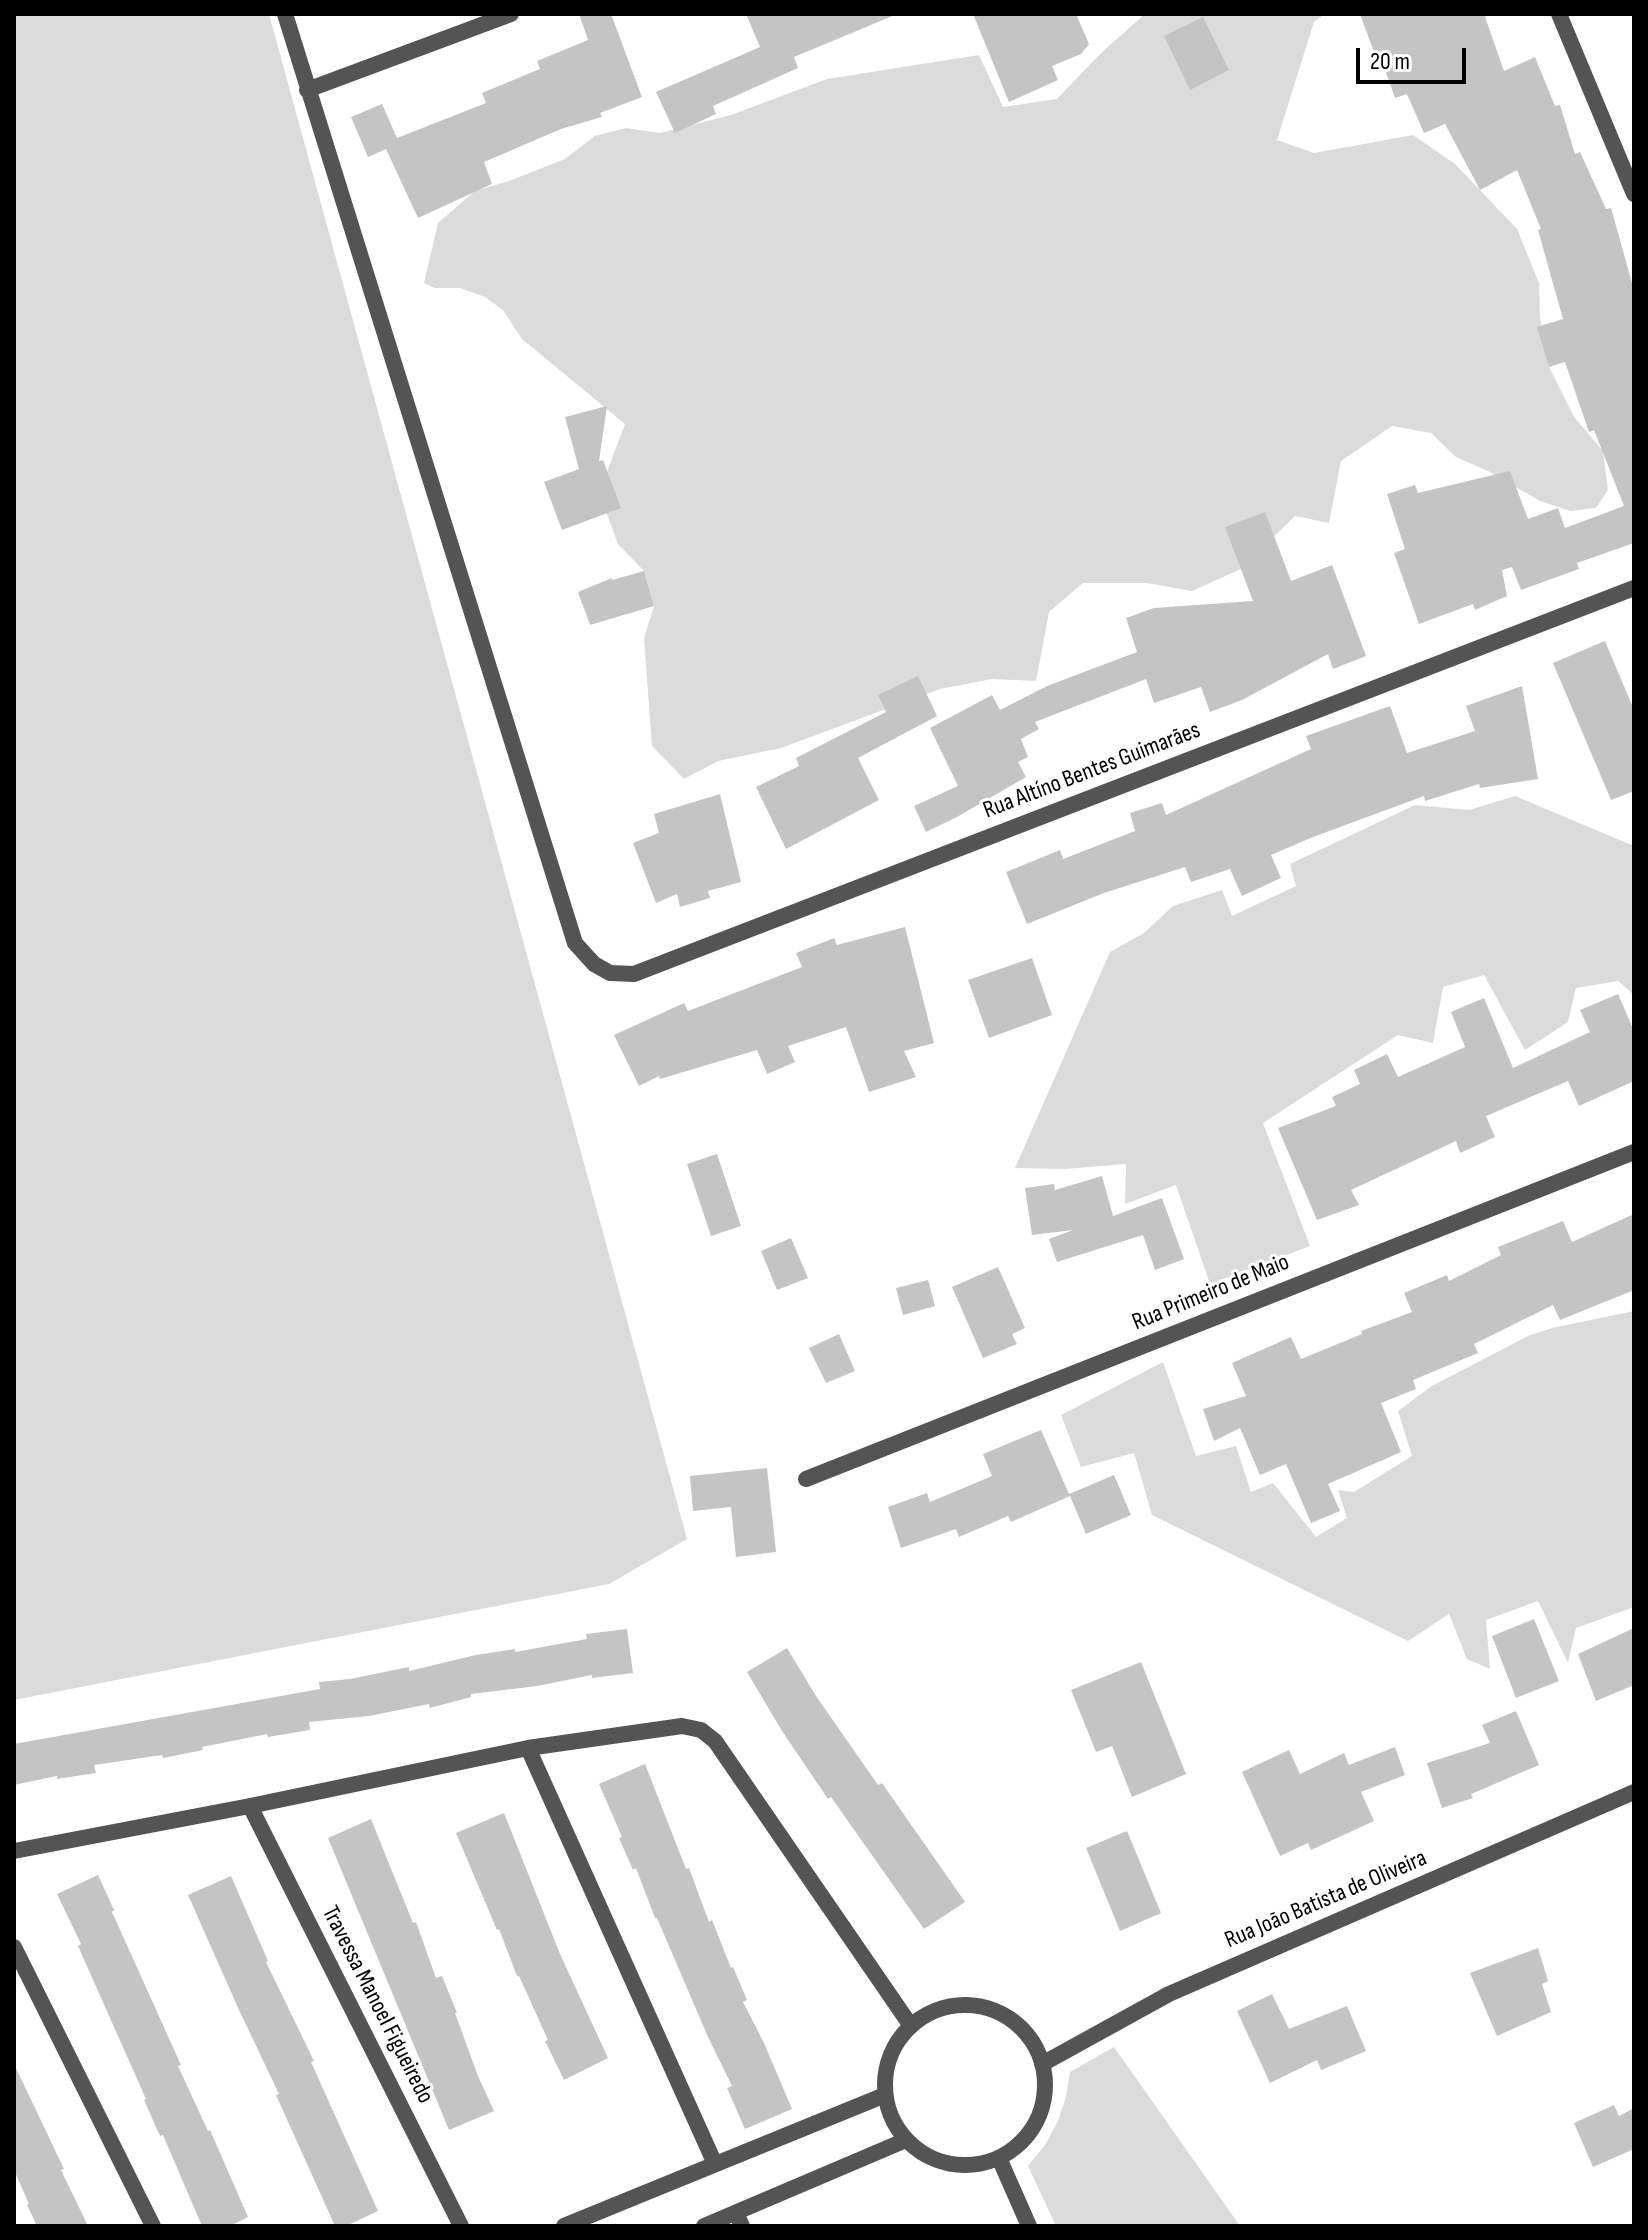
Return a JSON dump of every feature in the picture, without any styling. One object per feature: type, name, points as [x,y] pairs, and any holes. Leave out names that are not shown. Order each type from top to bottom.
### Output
[{"type":"street","points":[[285,14],[307,90],[511,14]]},
{"type":"street","points":[[1559,14],[1634,194]]},
{"type":"street","name":"Rua Altíno Bentes Guimarães","points":[[307,90],[575,943],[594,964],[610,973],[634,974],[1634,588]]},
{"type":"street","name":"Rua Primeiro de Maio","points":[[806,1479],[1634,1152]]},
{"type":"street","points":[[14,1851],[528,1748],[682,1726],[701,1730],[715,1741],[911,2026]]},
{"type":"street","points":[[528,1748],[715,2164]]},
{"type":"street","name":"Rua João Batista de Oliveira","points":[[1042,2064],[1169,1994],[1634,1792]]},
{"type":"street","name":"Travessa Manoel Figueiredo","points":[[250,1806],[461,2226]]},
{"type":"street","points":[[14,1947],[153,2226]]},
{"type":"street","points":[[959,2004],[986,2007],[1011,2019],[1031,2038],[1042,2064],[1045,2092],[1038,2118],[1022,2141],[999,2158],[975,2165],[950,2164],[926,2156],[906,2140],[892,2119],[885,2095],[886,2070],[895,2046],[911,2026],[932,2012],[959,2004]]},
{"type":"street","points":[[564,2226],[885,2095]]},
{"type":"street","points":[[704,2226],[739,2219],[906,2140]]},
{"type":"street","points":[[999,2158],[1029,2226]]},
{"type":"shaded area","points":[[14,14],[269,14],[687,1539],[609,1584],[14,1700]]},
{"type":"shaded area","points":[[1145,14],[1325,14],[1314,22],[1277,140],[1314,153],[1413,135],[1455,164],[1517,229],[1539,283],[1540,318],[1549,367],[1574,417],[1603,451],[1608,490],[1596,508],[1570,511],[1540,501],[1488,471],[1456,457],[1431,433],[1392,426],[1341,461],[1329,523],[1295,516],[1241,569],[1192,591],[1147,583],[1083,583],[1049,612],[1036,681],[992,679],[940,689],[781,748],[718,761],[684,779],[652,746],[644,638],[654,606],[644,571],[618,544],[599,493],[625,424],[522,339],[503,310],[485,297],[460,288],[435,288],[424,283],[438,223],[475,191],[565,159],[595,136],[626,128],[660,133],[731,115],[827,79],[979,55],[1003,107],[1057,99],[1100,54]]},
{"type":"shaded area","points":[[1515,796],[1634,846],[1634,995],[1618,981],[1576,988],[1568,1022],[1525,1050],[1484,975],[1443,987],[1433,1043],[1398,1035],[1263,1123],[1310,1246],[1210,1284],[1176,1185],[1125,1204],[1126,1164],[1065,1169],[1015,1168],[1110,952],[1144,933],[1173,906],[1222,890],[1232,916],[1296,886],[1290,864],[1415,805],[1469,810]]},
{"type":"shaded area","points":[[1634,1311],[1634,1607],[1576,1628],[1568,1663],[1538,1601],[1486,1620],[1490,1669],[1467,1659],[1449,1614],[1408,1641],[1152,1515],[1134,1453],[1081,1467],[1061,1415],[1163,1362],[1196,1456],[1236,1446],[1251,1492],[1273,1483],[1316,1537],[1347,1518],[1338,1490],[1354,1492],[1412,1456],[1398,1411],[1432,1386],[1528,1336]]},
{"type":"shaded area","points":[[1114,2047],[1240,2226],[1056,2226],[1028,2166],[1045,2145],[1058,2121],[1070,2072]]},
{"type":"building","points":[[579,14],[611,14],[642,97],[600,113],[602,117],[561,129],[484,162],[492,184],[418,218],[386,149],[368,157],[351,117],[382,104],[397,138],[486,103],[482,93],[540,69],[537,61],[588,40]]},
{"type":"building","points":[[746,14],[895,15],[794,57],[798,68],[713,106],[716,114],[675,133],[656,92],[760,47]]},
{"type":"building","points":[[973,14],[1076,14],[1089,44],[1081,54],[1052,66],[1058,80],[1009,102]]},
{"type":"building","points":[[1360,14],[1484,14],[1504,71],[1535,57],[1555,106],[1560,105],[1575,154],[1580,152],[1606,209],[1611,208],[1634,290],[1634,543],[1577,563],[1579,569],[1521,590],[1512,567],[1502,570],[1507,596],[1475,610],[1473,604],[1419,624],[1394,553],[1405,549],[1387,494],[1415,485],[1418,493],[1510,471],[1528,519],[1558,508],[1565,528],[1624,506],[1594,430],[1589,432],[1565,362],[1549,367],[1537,327],[1563,319],[1538,230],[1541,229],[1517,170],[1480,190],[1445,124],[1424,133],[1407,94],[1395,98],[1381,58],[1377,60]]},
{"type":"building","points":[[1203,17],[1229,70],[1190,90],[1164,36]]},
{"type":"building","points":[[607,406],[599,461],[603,460],[621,508],[562,530],[544,482],[579,469],[565,417]]},
{"type":"building","points":[[1265,512],[1291,581],[1332,565],[1366,656],[1333,669],[1328,654],[1242,700],[1210,712],[1201,687],[1154,703],[1146,679],[1035,722],[1039,729],[1021,739],[1028,757],[1018,762],[1026,777],[926,832],[914,806],[958,786],[930,728],[992,695],[1000,710],[1047,686],[1137,652],[1126,618],[1154,608],[1253,601],[1225,527]]},
{"type":"building","points":[[644,571],[654,606],[590,625],[578,592],[612,578]]},
{"type":"building","points":[[1605,641],[1634,710],[1634,791],[1611,800],[1553,663]]},
{"type":"building","points":[[918,676],[937,716],[858,758],[879,800],[786,849],[756,787],[799,766],[796,758],[886,712],[878,695]]},
{"type":"building","points":[[1522,686],[1538,779],[1480,788],[1479,784],[1425,801],[1424,796],[1313,837],[1271,855],[1281,878],[1242,896],[1230,869],[1191,882],[1185,867],[1104,893],[1027,924],[1006,872],[1060,850],[1063,859],[1135,831],[1130,813],[1162,803],[1166,815],[1311,749],[1306,736],[1390,706],[1407,753],[1475,731],[1466,706]]},
{"type":"building","points":[[720,794],[741,882],[708,891],[710,898],[680,907],[677,894],[656,903],[633,843],[659,833],[654,814]]},
{"type":"building","points":[[905,927],[934,1043],[904,1051],[916,1077],[869,1092],[846,1027],[788,1046],[795,1062],[767,1074],[757,1050],[660,1079],[659,1076],[639,1086],[614,1035],[684,1003],[688,1011],[802,967],[796,953],[834,938],[837,945]]},
{"type":"building","points":[[1032,958],[1052,1015],[989,1038],[968,980]]},
{"type":"building","points":[[1618,994],[1634,1031],[1634,1081],[1579,1106],[1568,1081],[1486,1116],[1495,1137],[1460,1153],[1456,1141],[1351,1190],[1359,1205],[1317,1220],[1278,1128],[1336,1106],[1332,1097],[1360,1084],[1354,1070],[1387,1054],[1398,1077],[1465,1047],[1451,1012],[1484,998],[1513,1068],[1590,1032],[1580,1010]]},
{"type":"building","points":[[717,1154],[741,1226],[711,1236],[687,1164]]},
{"type":"building","points":[[1102,1176],[1113,1216],[1162,1198],[1184,1259],[1155,1270],[1143,1235],[1057,1262],[1049,1239],[1073,1230],[1032,1235],[1025,1188],[1054,1184],[1055,1190]]},
{"type":"building","points":[[1634,1214],[1634,1290],[1560,1320],[1553,1305],[1474,1344],[1478,1353],[1413,1380],[1416,1389],[1381,1403],[1401,1452],[1328,1484],[1340,1511],[1311,1523],[1286,1464],[1260,1475],[1240,1428],[1214,1441],[1203,1409],[1246,1396],[1232,1363],[1291,1337],[1301,1359],[1412,1312],[1404,1293],[1447,1275],[1449,1281],[1501,1255],[1498,1247],[1563,1221],[1572,1242]]},
{"type":"building","points":[[791,1238],[808,1278],[777,1290],[761,1251]]},
{"type":"building","points":[[998,1267],[1025,1328],[1012,1334],[1017,1344],[983,1358],[952,1287]]},
{"type":"building","points":[[928,1280],[935,1306],[903,1315],[896,1288]]},
{"type":"building","points":[[839,1334],[855,1371],[826,1383],[809,1348]]},
{"type":"building","points":[[1041,1430],[1069,1494],[1114,1475],[1131,1515],[1086,1534],[1070,1496],[1011,1522],[1008,1516],[959,1537],[956,1529],[901,1548],[888,1507],[927,1493],[930,1502],[992,1476],[983,1454]]},
{"type":"building","points":[[767,1468],[776,1552],[736,1557],[731,1507],[693,1511],[690,1476]]},
{"type":"building","points":[[1534,1619],[1559,1681],[1516,1698],[1492,1636]]},
{"type":"building","points":[[1634,1628],[1634,1685],[1596,1701],[1578,1654]]},
{"type":"building","points":[[627,1629],[633,1673],[592,1678],[592,1675],[471,1694],[471,1697],[430,1708],[429,1704],[369,1716],[309,1722],[310,1730],[268,1737],[267,1734],[163,1758],[162,1755],[94,1765],[96,1773],[57,1779],[57,1776],[14,1785],[14,1744],[320,1689],[319,1682],[409,1667],[409,1671],[476,1655],[515,1649],[515,1652],[587,1639],[586,1634]]},
{"type":"building","points":[[787,1648],[816,1696],[878,1785],[882,1783],[965,1902],[924,1929],[831,1797],[828,1799],[747,1672]]},
{"type":"building","points":[[1141,1662],[1186,1774],[1132,1797],[1112,1746],[1096,1752],[1071,1690]]},
{"type":"building","points":[[1516,1711],[1539,1765],[1471,1794],[1473,1798],[1442,1808],[1427,1763],[1490,1743],[1482,1725]]},
{"type":"building","points":[[1395,1747],[1405,1775],[1361,1792],[1374,1821],[1311,1850],[1308,1843],[1280,1856],[1242,1772],[1289,1750],[1300,1774],[1344,1753],[1349,1765]]},
{"type":"building","points":[[645,1764],[686,1869],[689,1868],[709,1922],[712,1920],[733,1967],[747,2000],[743,2002],[792,2109],[745,2129],[727,2088],[732,2086],[655,1918],[636,1868],[633,1870],[599,1784]]},
{"type":"building","points":[[504,1813],[560,1954],[608,2058],[564,2080],[456,1833]]},
{"type":"building","points":[[371,1819],[413,1923],[416,1922],[436,1978],[442,1976],[494,2111],[449,2130],[328,1838]]},
{"type":"building","points":[[1127,1831],[1161,1913],[1120,1931],[1086,1848]]},
{"type":"building","points":[[98,1875],[181,2065],[178,2066],[248,2217],[230,2226],[202,2226],[163,2135],[160,2136],[144,2100],[78,1946],[81,1944],[57,1894]]},
{"type":"building","points":[[231,1876],[266,1962],[314,2061],[311,2062],[378,2211],[346,2226],[335,2226],[188,1895]]},
{"type":"building","points":[[1538,1948],[1548,1981],[1542,1984],[1551,2012],[1497,2036],[1470,1973]]},
{"type":"building","points":[[1272,1994],[1289,2029],[1347,2006],[1366,2051],[1321,2070],[1317,2060],[1270,2083],[1237,2011]]},
{"type":"building","points":[[14,2064],[88,2226],[37,2226],[27,2205],[14,2170]]},
{"type":"building","points":[[1614,2105],[1619,2116],[1634,2108],[1634,2149],[1593,2167],[1574,2123]]}]
